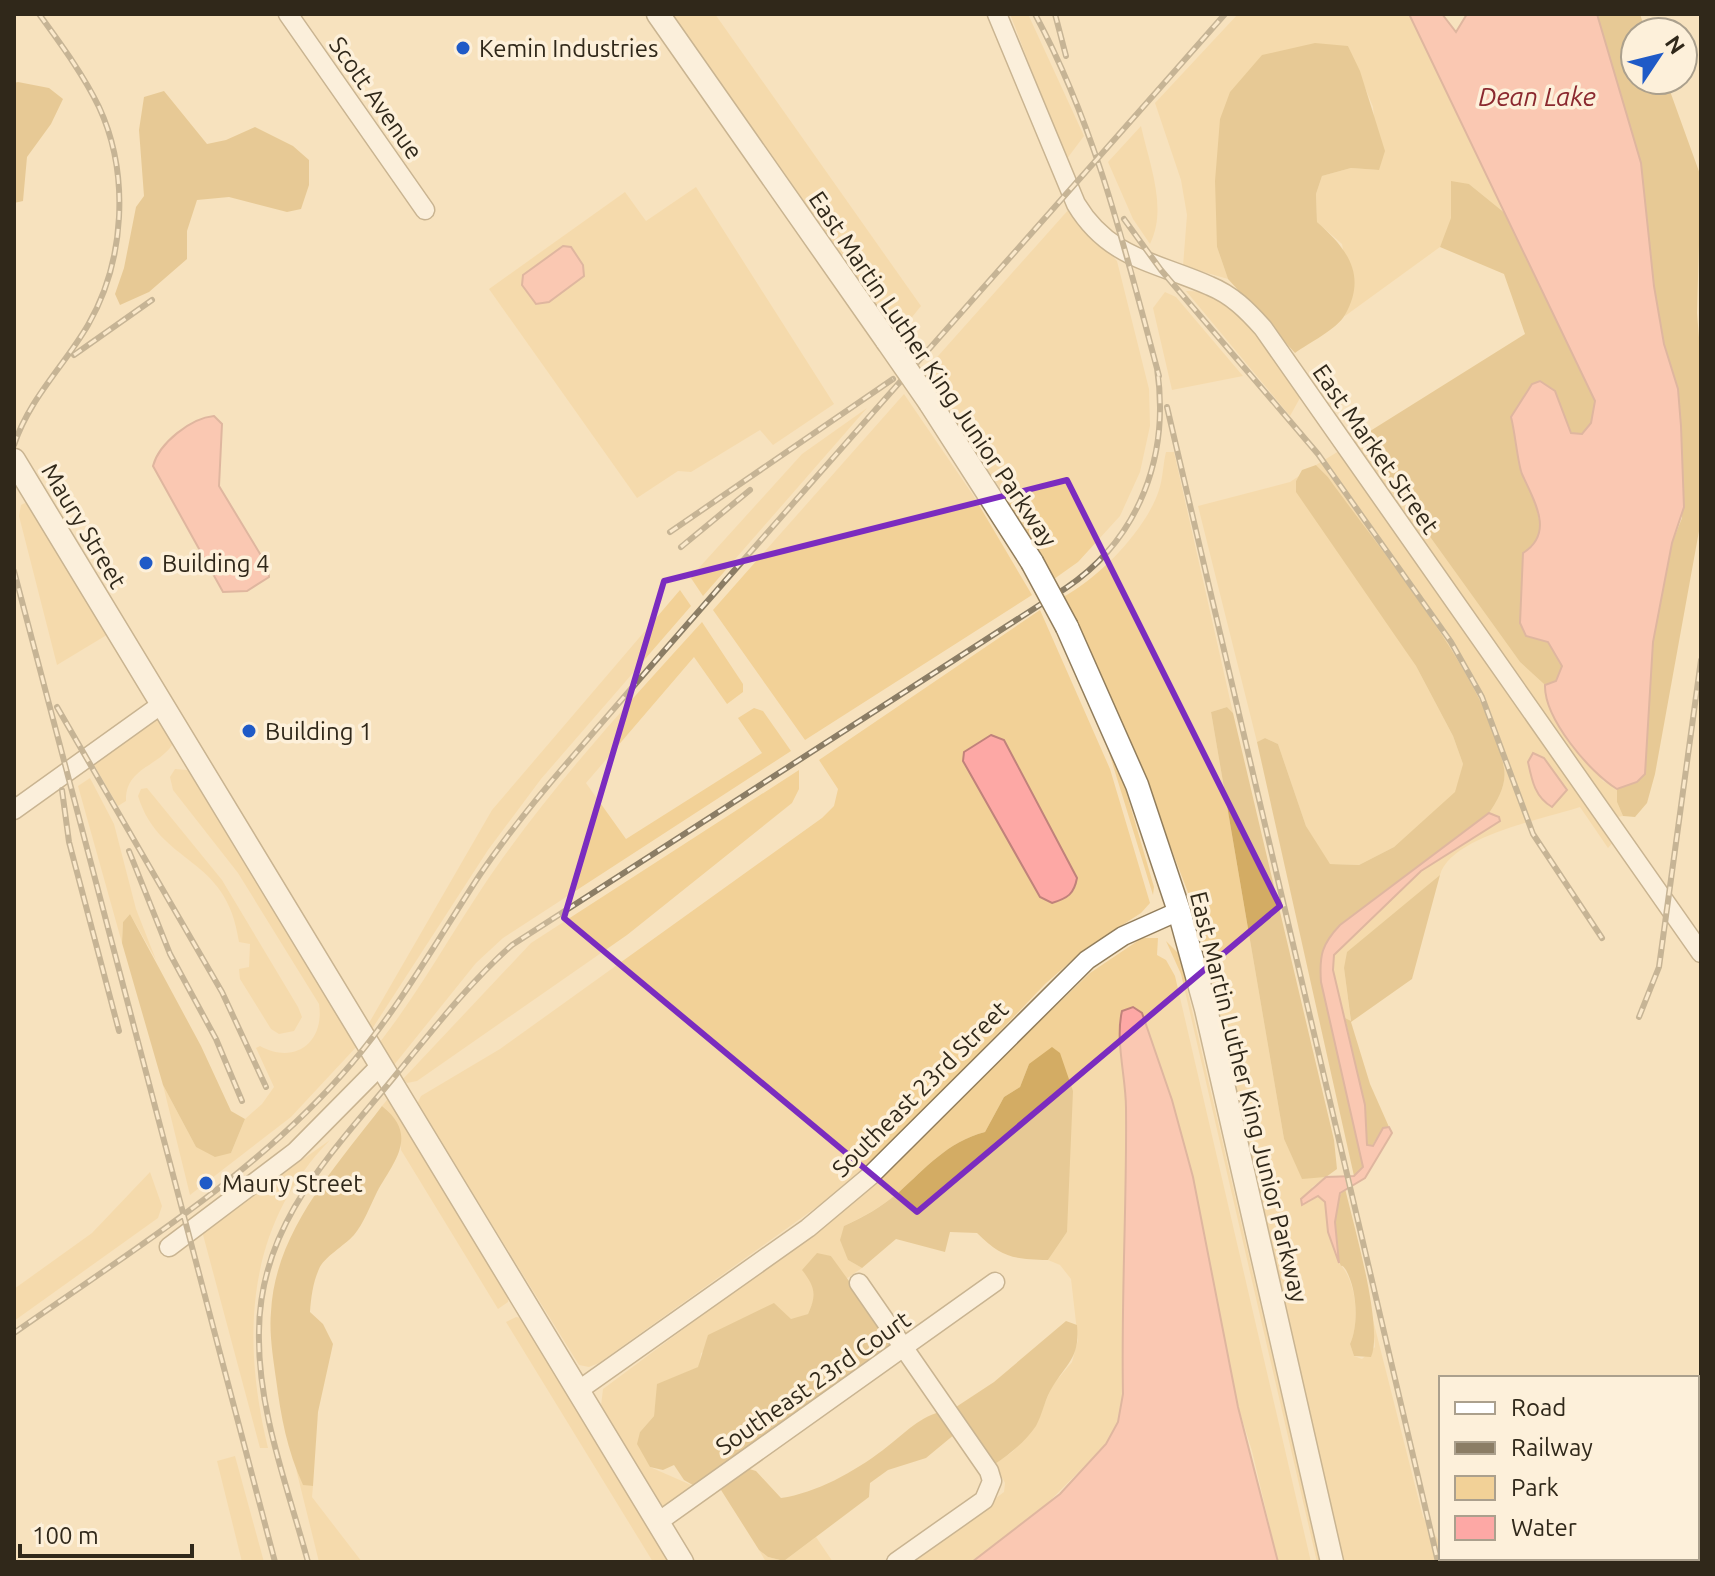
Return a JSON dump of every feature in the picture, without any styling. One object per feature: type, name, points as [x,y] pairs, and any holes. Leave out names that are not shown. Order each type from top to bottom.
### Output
[{"type":"main road","name":"East Martin Luther King Junior Parkway","points":[[658,14],[930,403],[1032,562],[1067,627],[1137,785],[1179,911],[1206,1009],[1332,1562]]},
{"type":"main road","name":"Maury Street","points":[[14,460],[682,1562]]},
{"type":"street","name":"Scott Avenue","points":[[288,14],[425,210]]},
{"type":"street","name":"East Market Street","points":[[997,14],[1076,204],[1086,221],[1102,238],[1129,255],[1210,286],[1236,300],[1263,328],[1701,953]]},
{"type":"street","points":[[14,810],[162,704]]},
{"type":"street","name":"Southeast 23rd Street","points":[[579,1390],[808,1228],[870,1176],[1087,960],[1123,936],[1179,911]]},
{"type":"street","points":[[169,1247],[295,1152],[381,1065]]},
{"type":"street","name":"Southeast 23rd Court","points":[[658,1522],[995,1282]]},
{"type":"street","points":[[859,1283],[989,1471],[992,1481],[984,1500],[896,1562]]},
{"type":"highlighted area","points":[[1067,480],[1280,906],[917,1212],[564,918],[664,581]]},
{"type":"green space","points":[[668,14],[715,14],[921,306],[896,337]]},
{"type":"green space","points":[[1010,14],[1028,14],[1084,136],[1066,160]]},
{"type":"green space","points":[[1238,14],[1409,14],[1506,214],[1469,184],[1440,247],[1345,316],[1351,293],[1342,244],[1317,222],[1316,194],[1322,176],[1351,168],[1379,170],[1373,107],[1348,46],[1217,247],[1228,279],[1183,266],[1187,215],[1181,180],[1155,103]]},
{"type":"green space","points":[[1141,126],[1157,201],[1155,230],[1150,244],[1133,219],[1108,162]]},
{"type":"green space","points":[[696,187],[834,404],[773,445],[760,430],[691,472],[678,471],[637,498],[489,289],[625,192],[646,221]]},
{"type":"green space","points":[[1070,208],[1117,261],[1149,389],[1150,426],[1140,472],[1120,516],[1078,562],[1054,579],[1002,491],[922,374]]},
{"type":"green space","points":[[1186,291],[1205,294],[1223,302],[1254,330],[1300,398],[1290,416]]},
{"type":"green space","points":[[1165,292],[1176,297],[1243,376],[1172,390],[1153,308]]},
{"type":"green space","points":[[904,394],[973,495],[1032,595],[805,740],[713,610]]},
{"type":"green space","points":[[867,408],[703,596],[691,578],[697,570],[802,454]]},
{"type":"green space","points":[[1359,438],[1520,662],[1545,685],[1545,695],[1603,781],[1617,789],[1617,802],[1623,816],[1617,817],[1352,443]]},
{"type":"green space","points":[[1339,451],[1615,840],[1608,848],[1580,807],[1501,831],[1461,850],[1448,861],[1440,875],[1387,921],[1344,968],[1351,1022],[1345,1018],[1333,970],[1334,955],[1421,871],[1500,821],[1489,813],[1501,792],[1505,774],[1495,734],[1456,657],[1403,579],[1316,465]]},
{"type":"green space","points":[[1166,452],[1174,452],[1233,713],[1227,707],[1211,712],[1284,1139],[1302,1178],[1326,1177],[1312,1187],[1308,1203],[1318,1196],[1325,1202],[1339,1263],[1350,1280],[1356,1313],[1350,1344],[1354,1356],[1362,1359],[1375,1347],[1372,1316],[1423,1517],[1439,1541],[1439,1560],[1451,1562],[1339,1562],[1192,903],[1137,759],[1063,597],[1091,578],[1120,551],[1144,521],[1161,481]]},
{"type":"green space","points":[[1299,476],[1296,481],[1416,666],[1453,736],[1463,764],[1456,792],[1394,847],[1359,865],[1329,864],[1306,826],[1278,744],[1265,738],[1257,742],[1198,506],[1290,482]]},
{"type":"green space","points":[[29,501],[110,633],[57,665],[19,516],[21,505]]},
{"type":"green space","points":[[680,590],[691,606],[541,779],[488,850],[372,1029],[369,1023],[492,810]]},
{"type":"green space","points":[[1040,610],[1110,769],[1150,903],[1141,913],[1085,949],[1045,984],[881,1156],[825,1201],[599,1363],[589,1367],[579,1365],[417,1104],[421,1096],[500,1049],[822,818],[834,806],[838,789],[819,760]]},
{"type":"green space","points":[[702,622],[743,684],[743,692],[727,704],[694,657],[586,783],[626,839],[762,753],[738,718],[754,708],[763,711],[791,751],[503,938],[476,963],[394,1065],[380,1042],[502,859],[573,767]]},
{"type":"green space","points":[[158,717],[174,742],[137,774],[127,790],[126,801],[118,806],[93,763]]},
{"type":"green space","points":[[1103,733],[1116,757],[1154,887],[1153,895]]},
{"type":"green space","points":[[175,769],[187,770],[198,777],[359,1044],[291,1117],[190,1195],[163,1085],[196,1147],[231,1153],[245,1119],[262,1104],[274,1087],[256,1048],[260,1046],[284,1053],[304,1047],[317,1030],[320,1018],[319,1004],[238,873],[173,790],[170,777]]},
{"type":"green space","points":[[799,770],[799,789],[792,803],[627,935],[417,1081],[407,1083],[403,1079],[531,943]]},
{"type":"green space","points":[[90,778],[114,824],[136,909],[156,960],[130,914],[123,922],[122,943],[78,786]]},
{"type":"green space","points":[[147,788],[222,880],[298,1007],[302,1017],[294,1031],[279,1034],[271,1029],[240,979],[239,969],[249,967],[250,944],[239,942],[232,913],[208,876],[161,836],[148,819],[138,796],[141,789]]},
{"type":"green space","points":[[1142,938],[1158,938],[1157,955],[1166,960],[1175,976],[1311,1562],[1278,1562],[1252,1451],[1119,1023],[1126,1084],[1123,1394],[1118,1422],[1106,1444],[1038,1513],[972,1562],[909,1562],[1004,1492],[1005,1483],[995,1464],[1012,1452],[1035,1427],[1052,1386],[1072,1362],[1078,1340],[1071,1279],[1060,1265],[1048,1260],[1067,1232],[1029,1064],[1020,1087],[1004,1097],[985,1132],[948,1149],[892,1198],[844,1226],[848,1260],[862,1268],[846,1279],[831,1256],[814,1286],[814,1300],[808,1314],[701,1353],[699,1367],[658,1384],[654,1416],[640,1432],[650,1467],[698,1488],[670,1506],[663,1507],[601,1406],[603,1389],[846,1208],[1090,973]]},
{"type":"green space","points":[[1166,941],[1179,954],[1320,1562],[1317,1562],[1181,974]]},
{"type":"green space","points":[[390,1096],[509,1291],[508,1302],[498,1309],[401,1150],[397,1125],[382,1106]]},
{"type":"green space","points":[[330,1140],[302,1173],[281,1209],[266,1246],[257,1284],[254,1365],[268,1448],[260,1448],[202,1231]]},
{"type":"green space","points":[[150,1172],[162,1206],[158,1218],[14,1321],[14,1289],[92,1233]]},
{"type":"green space","points":[[516,1317],[522,1318],[673,1562],[653,1562],[506,1322]]},
{"type":"green space","points":[[235,1456],[264,1562],[242,1562],[217,1461]]},
{"type":"green space","points":[[296,1469],[303,1484],[313,1486],[312,1497],[362,1562],[319,1562]]},
{"type":"green space","points":[[816,1537],[833,1562],[766,1562],[759,1550],[768,1557],[784,1561]]},
{"type":"shaded area","points":[[1597,14],[1641,16],[1619,16],[1619,88]]},
{"type":"shaded area","points":[[1315,43],[1348,46],[1360,71],[1385,151],[1379,170],[1351,168],[1322,176],[1316,194],[1317,222],[1345,252],[1354,274],[1354,287],[1352,300],[1341,320],[1295,353],[1228,279],[1217,247],[1215,181],[1220,119],[1230,92],[1262,55]]},
{"type":"shaded area","points":[[14,83],[49,88],[63,99],[51,124],[27,157],[23,201],[14,203]]},
{"type":"shaded area","points":[[164,91],[207,144],[226,140],[255,127],[293,146],[309,160],[309,185],[301,209],[287,212],[229,197],[197,200],[187,231],[187,259],[149,292],[120,305],[115,294],[124,268],[136,207],[144,196],[139,130],[144,97]]},
{"type":"shaded area","points":[[1621,96],[1672,96],[1701,177],[1697,313],[1701,362],[1701,520],[1655,774],[1647,803],[1635,817],[1623,816],[1617,802],[1617,789],[1637,782],[1645,774],[1653,642],[1672,543],[1682,518],[1678,389],[1664,344],[1654,286],[1641,163]]},
{"type":"shaded area","points":[[1451,181],[1469,184],[1506,214],[1595,401],[1591,423],[1582,434],[1571,433],[1555,391],[1540,381],[1532,384],[1511,417],[1520,455],[1520,471],[1533,492],[1542,533],[1536,545],[1523,553],[1520,623],[1526,636],[1548,642],[1562,666],[1556,682],[1545,685],[1520,662],[1359,438],[1525,334],[1504,274],[1440,247],[1451,218]]},
{"type":"shaded area","points":[[1316,465],[1403,578],[1456,657],[1495,734],[1505,774],[1501,792],[1489,813],[1340,925],[1323,950],[1321,982],[1363,1155],[1363,1167],[1354,1176],[1257,742],[1265,738],[1278,744],[1306,826],[1330,864],[1359,865],[1394,847],[1455,792],[1463,764],[1453,736],[1416,666],[1296,492],[1296,481],[1302,470]]},
{"type":"shaded area","points":[[1227,707],[1233,713],[1334,1140],[1337,1169],[1326,1177],[1302,1179],[1284,1139],[1211,712]]},
{"type":"shaded area","points":[[1440,875],[1412,979],[1351,1022],[1370,1084],[1389,1127],[1383,1128],[1372,1146],[1367,1145],[1365,1105],[1345,1018],[1351,1021],[1344,968],[1347,952]]},
{"type":"shaded area","points":[[130,914],[201,1046],[231,1111],[245,1119],[231,1153],[215,1157],[196,1147],[163,1085],[122,943],[123,922]]},
{"type":"shaded area","points":[[1052,1047],[1060,1053],[1073,1091],[1067,1232],[1048,1260],[1009,1256],[977,1233],[950,1232],[945,1252],[896,1239],[862,1268],[848,1260],[840,1240],[844,1226],[892,1198],[948,1149],[985,1132],[1004,1097],[1020,1087],[1029,1064]]},
{"type":"shaded area","points":[[382,1106],[400,1128],[400,1149],[396,1160],[354,1235],[322,1265],[313,1290],[310,1312],[323,1324],[333,1344],[318,1412],[313,1486],[303,1485],[285,1433],[275,1371],[271,1320],[275,1282],[283,1254],[310,1202]]},
{"type":"shaded area","points":[[1345,1188],[1371,1300],[1374,1343],[1371,1357],[1354,1356],[1350,1344],[1356,1317],[1354,1297],[1350,1278],[1339,1261],[1335,1233],[1337,1202]]},
{"type":"shaded area","points":[[817,1253],[831,1256],[885,1331],[891,1342],[889,1352],[698,1488],[684,1480],[674,1465],[663,1470],[650,1467],[637,1444],[640,1432],[654,1416],[657,1384],[698,1367],[708,1335],[774,1303],[791,1319],[808,1314],[813,1291],[802,1270]]},
{"type":"shaded area","points":[[1066,1321],[1077,1325],[1075,1352],[1050,1391],[1032,1432],[995,1464],[956,1407],[994,1382]]},
{"type":"shaded area","points":[[940,1412],[955,1434],[926,1458],[888,1470],[870,1483],[869,1497],[784,1561],[768,1557],[759,1550],[721,1490],[726,1482],[746,1468],[756,1471],[781,1498],[808,1491],[860,1466],[917,1423]]},
{"type":"water","name":"Dean Lake","points":[[1409,14],[1442,14],[1456,32],[1467,14],[1597,14],[1641,163],[1654,286],[1664,344],[1678,389],[1684,507],[1672,543],[1653,642],[1645,774],[1637,782],[1617,789],[1594,770],[1560,728],[1552,713],[1545,685],[1556,681],[1562,666],[1548,642],[1526,636],[1520,623],[1523,553],[1533,545],[1540,526],[1536,506],[1521,470],[1511,417],[1532,384],[1540,381],[1555,391],[1571,433],[1582,434],[1591,423],[1595,401]]},
{"type":"water","points":[[563,246],[571,247],[583,265],[584,276],[549,302],[536,304],[522,285],[523,275]]},
{"type":"water","points":[[214,416],[222,424],[219,486],[268,567],[269,577],[247,591],[223,592],[153,466],[156,457],[177,433],[196,421]]},
{"type":"water","points":[[991,735],[1004,740],[1077,878],[1069,895],[1052,903],[1040,897],[963,761],[964,752]]},
{"type":"water","points":[[1533,753],[1544,758],[1567,790],[1552,807],[1538,793],[1533,782],[1528,762]]},
{"type":"water","points":[[1489,813],[1499,817],[1500,821],[1421,871],[1334,955],[1333,970],[1365,1105],[1367,1145],[1373,1146],[1383,1128],[1389,1127],[1392,1133],[1365,1178],[1340,1193],[1335,1222],[1339,1263],[1328,1232],[1325,1202],[1318,1196],[1302,1205],[1301,1199],[1326,1177],[1354,1176],[1363,1167],[1321,982],[1323,950],[1340,925]]},
{"type":"water","points":[[1133,1007],[1142,1013],[1172,1100],[1193,1177],[1238,1407],[1278,1562],[972,1562],[1060,1494],[1106,1444],[1118,1422],[1123,1394],[1126,1144],[1120,1023],[1122,1011]]},
{"type":"railway","points":[[14,445],[29,413],[79,340],[100,300],[110,273],[119,217],[116,160],[99,107],[79,71],[39,14]]},
{"type":"railway","points":[[1035,14],[1057,58],[1093,146],[1159,376]]},
{"type":"railway","points":[[1055,14],[1066,56]]},
{"type":"railway","points":[[14,1333],[235,1175],[315,1103],[352,1063],[387,1018],[490,860],[549,784],[1225,14]]},
{"type":"railway","points":[[1124,219],[1161,270],[1318,454],[1451,642],[1482,697],[1533,834],[1602,938]]},
{"type":"railway","points":[[74,355],[152,300]]},
{"type":"railway","points":[[308,1562],[268,1419],[259,1331],[263,1293],[272,1257],[303,1193],[324,1163],[451,1008],[512,945],[1066,588],[1092,568],[1131,519],[1144,492],[1159,432],[1157,368]]},
{"type":"railway","points":[[670,532],[893,379]]},
{"type":"railway","points":[[1167,407],[1438,1562]]},
{"type":"railway","points":[[681,547],[750,490]]},
{"type":"railway","points":[[14,571],[275,1562]]},
{"type":"railway","points":[[1639,1017],[1659,967],[1701,660]]},
{"type":"railway","points":[[57,707],[222,992],[266,1087]]},
{"type":"railway","points":[[62,790],[69,842],[119,1031]]},
{"type":"railway","points":[[129,851],[170,954],[216,1039],[242,1101]]},
{"type":"place","name":"Kemin Industries","points":[[463,48]]},
{"type":"place","name":"Building 4","points":[[146,563]]},
{"type":"place","name":"Building 1","points":[[249,731]]},
{"type":"place","name":"Maury Street","points":[[206,1183]]}]
